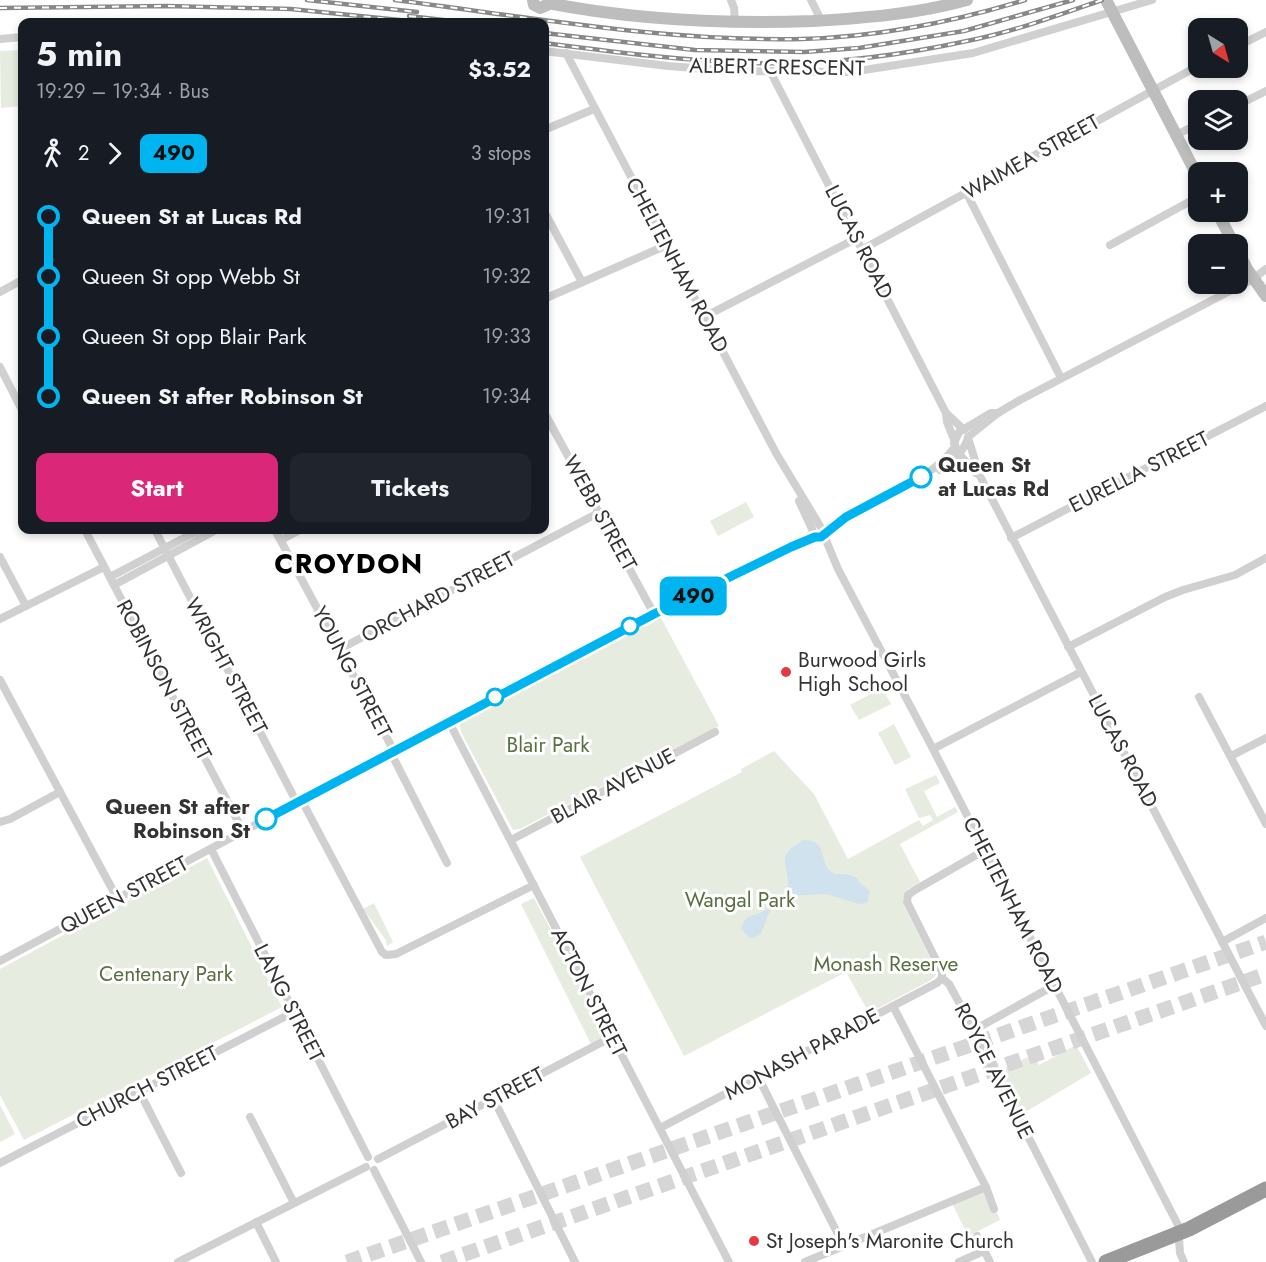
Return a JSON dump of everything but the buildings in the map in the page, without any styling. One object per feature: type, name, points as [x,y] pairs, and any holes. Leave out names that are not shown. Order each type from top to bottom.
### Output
[{"type":"highway","points":[[1106,1262],[1179,1239],[1266,1189]]},
{"type":"highway","points":[[1132,1262],[1266,1201]]},
{"type":"main road","points":[[532,0],[534,5],[540,8],[548,2],[621,14],[735,23],[880,17],[967,0]]},
{"type":"main road","points":[[1109,6],[1190,162]]},
{"type":"main road","points":[[1248,263],[1260,277],[1266,296]]},
{"type":"street","points":[[731,0],[735,23]]},
{"type":"street","points":[[811,0],[821,20]]},
{"type":"street","name":"ALBERT CRESCENT","points":[[549,51],[668,66],[851,72],[972,53],[1109,6],[1152,0]]},
{"type":"street","points":[[1248,41],[1266,32]]},
{"type":"street","points":[[0,39],[18,37]]},
{"type":"street","name":"CHELTENHAM ROAD","points":[[566,53],[933,749],[1178,1225],[1180,1253],[1184,1262]]},
{"type":"street","name":"LUCAS ROAD","points":[[770,71],[946,413],[966,434],[980,476],[1011,538],[1266,1026]]},
{"type":"street","name":"WAIMEA STREET","points":[[863,249],[1188,71]]},
{"type":"street","points":[[1248,100],[1266,91]]},
{"type":"street","points":[[549,128],[594,109]]},
{"type":"street","points":[[1176,135],[1188,129]]},
{"type":"street","points":[[966,192],[1061,378]]},
{"type":"street","points":[[1110,245],[1188,202]]},
{"type":"street","points":[[549,220],[582,282]]},
{"type":"street","points":[[704,317],[857,238]]},
{"type":"street","points":[[549,297],[667,245]]},
{"type":"street","name":"QUEEN STREET","points":[[0,961],[654,614],[791,547],[921,477],[957,449],[958,432],[966,434],[998,413],[1061,378],[1260,277],[1266,269]]},
{"type":"street","points":[[0,292],[18,282]]},
{"type":"street","points":[[0,367],[18,395]]},
{"type":"street","name":"EURELLA STREET","points":[[1011,538],[1266,406]]},
{"type":"street","name":"LUCAS ROAD","points":[[946,413],[957,449],[980,476]]},
{"type":"street","name":"WEBB STREET","points":[[549,421],[654,614]]},
{"type":"street","name":"ORCHARD STREET","points":[[340,649],[600,512]]},
{"type":"street","name":"ROBINSON STREET","points":[[87,534],[243,831]]},
{"type":"street","name":"WRIGHT STREET","points":[[157,534],[299,802],[382,952],[390,955],[534,885]]},
{"type":"street","points":[[112,581],[193,534]]},
{"type":"street","points":[[166,551],[206,534]]},
{"type":"street","name":"YOUNG STREET","points":[[278,534],[393,752],[447,863]]},
{"type":"street","points":[[281,540],[292,534]]},
{"type":"street","points":[[0,557],[26,606]]},
{"type":"street","points":[[1068,647],[1165,597],[1235,575],[1266,558]]},
{"type":"street","points":[[0,619],[104,567]]},
{"type":"street","points":[[933,749],[1081,672]]},
{"type":"street","points":[[0,680],[117,898]]},
{"type":"street","points":[[1199,696],[1266,824]]},
{"type":"street","name":"ACTON STREET","points":[[449,722],[729,1262]]},
{"type":"street","name":"BLAIR AVENUE","points":[[511,840],[715,732]]},
{"type":"street","points":[[1231,756],[1266,738]]},
{"type":"street","points":[[0,822],[60,792]]},
{"type":"street","name":"LANG STREET","points":[[211,849],[369,1164],[421,1262]]},
{"type":"street","name":"ROYCE AVENUE","points":[[985,850],[908,895],[908,906],[942,972],[942,978],[949,984],[974,1030],[1092,1262]]},
{"type":"street","points":[[1222,942],[1266,918]]},
{"type":"street","name":"MONASH PARADE","points":[[660,1128],[937,983],[942,978]]},
{"type":"street","points":[[974,1030],[1055,985]]},
{"type":"street","points":[[893,1006],[986,1187],[994,1209]]},
{"type":"street","name":"CHURCH STREET","points":[[0,1163],[294,1012]]},
{"type":"street","name":"BAY STREET","points":[[369,1164],[373,1156],[378,1159],[612,1037]]},
{"type":"street","points":[[758,1077],[844,1246]]},
{"type":"street","points":[[139,1091],[181,1173]]},
{"type":"street","points":[[493,1098],[575,1262]]},
{"type":"street","points":[[250,1117],[294,1203]]},
{"type":"street","points":[[178,1262],[369,1164]]},
{"type":"street","points":[[805,1262],[986,1187]]},
{"type":"street","points":[[256,1222],[276,1262]]},
{"type":"street","points":[[976,1236],[990,1262]]},
{"type":"street","points":[[959,1262],[984,1251]]},
{"type":"green space","points":[[18,50],[18,106],[1,108],[0,51]]},
{"type":"green space","points":[[746,502],[754,517],[718,536],[710,521]]},
{"type":"green space","name":"Blair Park","points":[[661,618],[719,726],[520,829],[513,830],[461,732],[460,725],[463,720]]},
{"type":"green space","points":[[882,688],[891,704],[859,720],[850,705]]},
{"type":"green space","points":[[894,724],[911,757],[895,765],[878,733]]},
{"type":"green space","name":"Wangal Park","points":[[774,751],[814,794],[848,859],[919,820],[923,826],[933,820],[930,815],[919,818],[905,789],[936,775],[940,783],[924,791],[937,817],[955,807],[958,812],[900,844],[920,882],[907,890],[903,904],[935,968],[936,975],[931,980],[869,1013],[846,972],[684,1056],[580,857],[742,772],[741,769]]},
{"type":"green space","name":"Centenary Park","points":[[207,858],[282,1007],[24,1140],[0,1095],[0,969]]},
{"type":"green space","points":[[534,898],[607,1036],[591,1044],[521,904]]},
{"type":"green space","points":[[374,903],[393,942],[387,946],[386,940],[363,909]]},
{"type":"green space","points":[[1076,1045],[1091,1073],[1022,1114],[999,1071],[1034,1054],[1039,1065]]},
{"type":"green space","points":[[0,1105],[15,1134],[0,1142]]},
{"type":"green space","points":[[986,1187],[1000,1220],[968,1236],[951,1201]]},
{"type":"water","points":[[804,840],[818,845],[827,868],[835,874],[847,874],[857,878],[870,891],[867,903],[859,904],[826,894],[790,896],[770,910],[761,934],[753,938],[748,937],[741,928],[746,918],[767,910],[787,893],[785,857],[794,846]]},
{"type":"tunnel","points":[[347,1262],[1266,942]]},
{"type":"tunnel","points":[[442,1262],[1266,974]]},
{"type":"railway","points":[[307,0],[417,12]]},
{"type":"railway","points":[[395,0],[525,18]]},
{"type":"railway","points":[[549,21],[700,37],[830,38],[915,27],[1025,0]]},
{"type":"railway","points":[[549,34],[695,50],[804,52],[859,48],[964,31],[1073,0]]},
{"type":"railway","points":[[549,44],[649,56],[727,62],[834,61],[914,51],[984,37],[1035,23],[1102,0]]},
{"type":"railway","points":[[0,8],[167,6],[291,9],[380,18]]},
{"type":"railway","points":[[409,16],[426,18]]},
{"type":"bus line","name":"490","points":[[266,819],[654,614],[791,547],[815,537],[821,537],[824,532],[846,517],[921,477]]},
{"type":"place","name":"Queen St at Lucas Rd","points":[[921,477]]},
{"type":"place","name":"Burwood Girls High School","points":[[786,672]]},
{"type":"place","name":"Queen St after Robinson St","points":[[266,819]]},
{"type":"place","name":"St Joseph's Maronite Church","points":[[754,1241]]},
{"type":"district","name":"CROYDON","points":[[349,564]]},
{"type":"park label","name":"Monash Reserve","points":[[886,964]]}]
